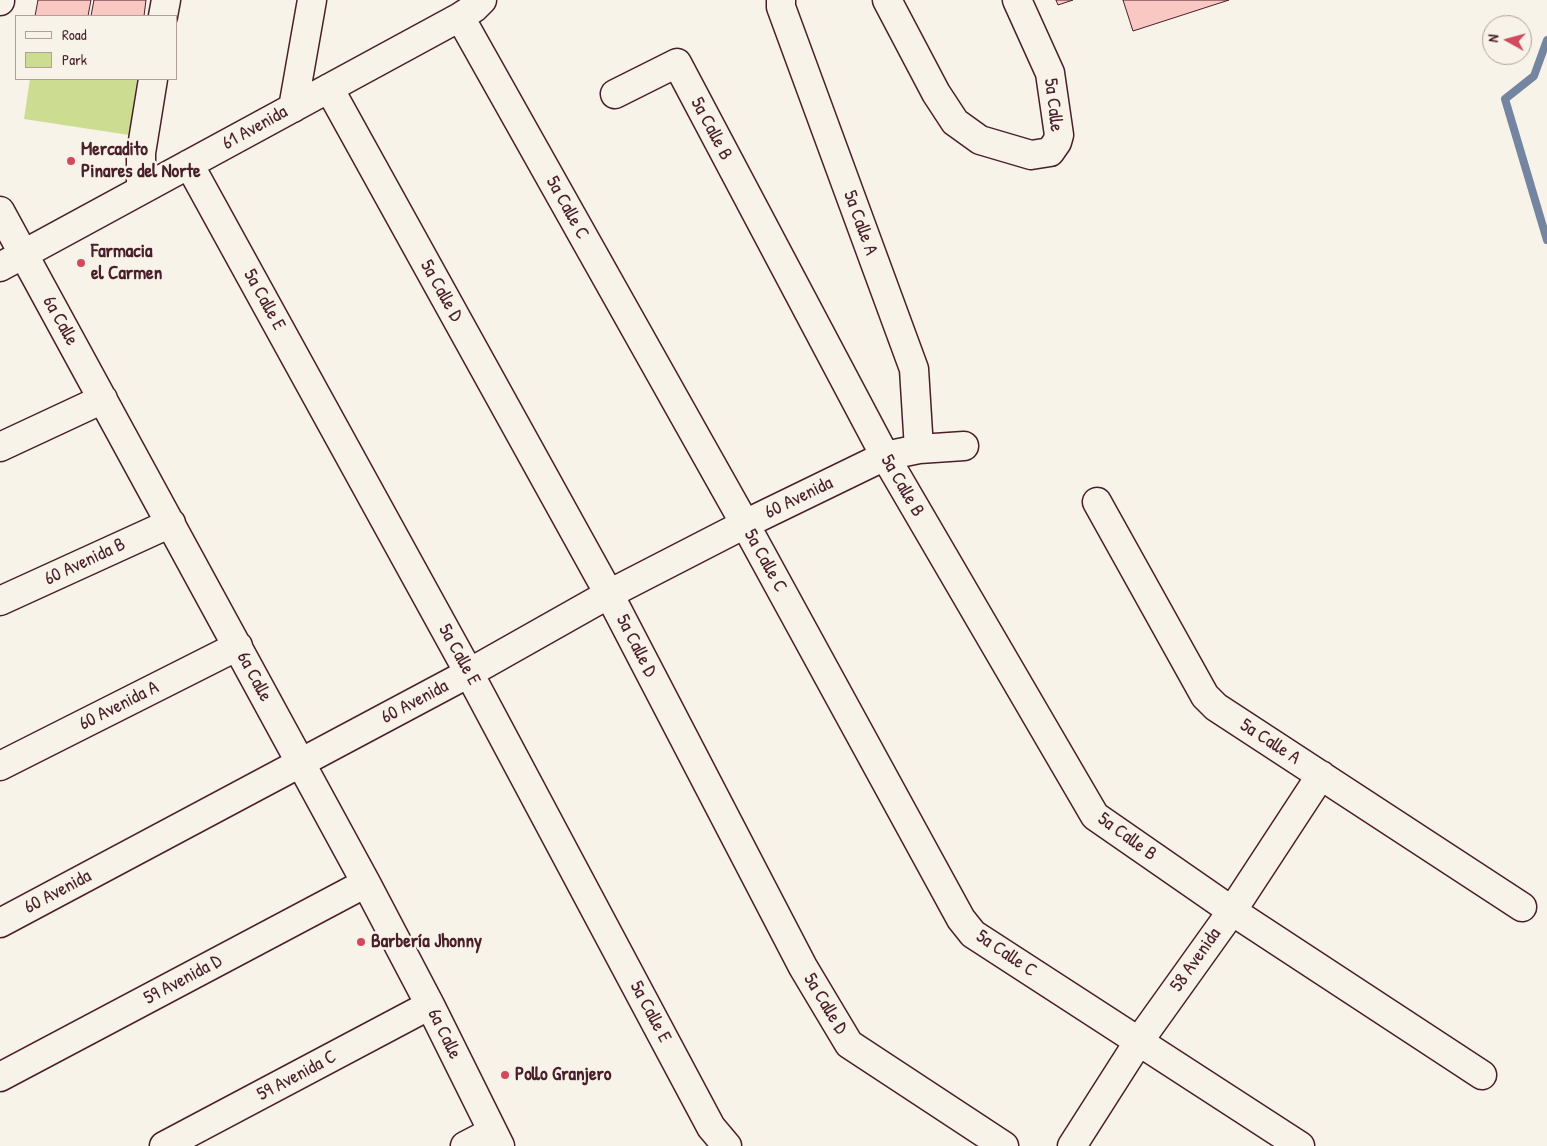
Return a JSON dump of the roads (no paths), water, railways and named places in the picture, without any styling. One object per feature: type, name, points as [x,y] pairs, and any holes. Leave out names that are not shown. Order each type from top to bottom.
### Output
[{"type":"street","points":[[163,15],[166,0]]},
{"type":"street","points":[[293,108],[312,0]]},
{"type":"street","name":"61 Avenida","points":[[0,267],[460,17],[482,0]]},
{"type":"street","name":"5a Calle A","points":[[781,0],[781,7],[914,369],[919,450]]},
{"type":"street","name":"5a Calle","points":[[887,0],[936,93],[956,122],[980,140],[1031,155],[1050,152],[1059,136],[1050,73],[1017,0]]},
{"type":"street","name":"5a Calle C","points":[[460,17],[745,524],[961,919],[973,934],[1300,1146]]},
{"type":"street","name":"5a Calle B","points":[[615,94],[677,63],[885,456],[1094,816],[1232,911],[1482,1075]]},
{"type":"street","points":[[141,190],[141,153],[153,80]]},
{"type":"street","name":"5a Calle D","points":[[328,88],[609,594],[803,967],[848,1044],[1004,1146]]},
{"type":"street","name":"5a Calle E","points":[[189,164],[470,673],[711,1127],[727,1146]]},
{"type":"street","name":"6a Calle","points":[[0,212],[366,883],[430,1005],[496,1139]]},
{"type":"street","points":[[0,447],[103,399]]},
{"type":"street","points":[[885,456],[919,450],[964,446]]},
{"type":"street","name":"60 Avenida","points":[[0,923],[470,673],[609,594],[745,524],[885,456]]},
{"type":"street","name":"5a Calle A","points":[[1097,502],[1205,696],[1216,707],[1522,907]]},
{"type":"street","name":"60 Avenida B","points":[[0,601],[171,523]]},
{"type":"street","name":"60 Avenida A","points":[[0,766],[238,646]]},
{"type":"street","name":"58 Avenida","points":[[1072,1146],[1138,1041],[1232,911],[1321,775]]},
{"type":"street","name":"59 Avenida D","points":[[0,1077],[366,883]]},
{"type":"street","name":"59 Avenida C","points":[[164,1146],[430,1005]]},
{"type":"street","points":[[465,1146],[496,1139]]},
{"type":"waterway","points":[[1547,40],[1534,76],[1505,99],[1547,240]]},
{"type":"place","name":"Mercadito Pinares del Norte","points":[[71,161]]},
{"type":"place","name":"Farmacia el Carmen","points":[[81,263]]},
{"type":"place","name":"Barbería Jhonny","points":[[361,942]]},
{"type":"place","name":"Pollo Granjero","points":[[505,1075]]}]
